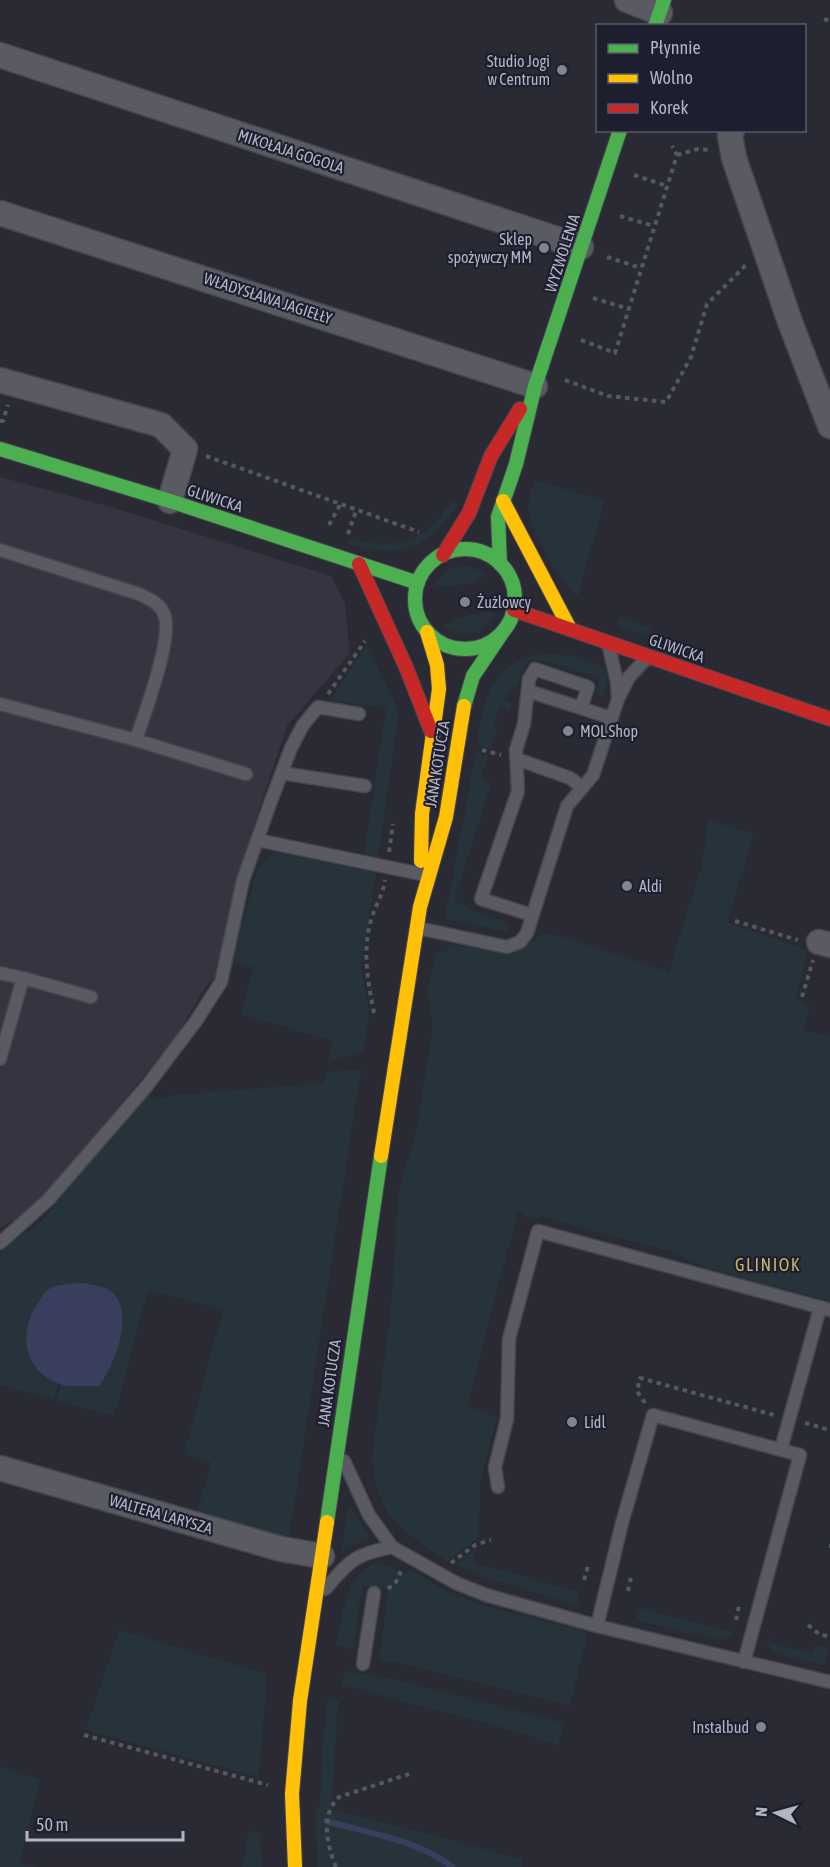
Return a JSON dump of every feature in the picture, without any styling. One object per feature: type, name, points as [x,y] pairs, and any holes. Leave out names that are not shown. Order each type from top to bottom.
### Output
[{"type":"main road","name":"WYZWOLENIA","points":[[500,564],[497,535],[503,501],[516,464],[535,386],[619,132]]},
{"type":"main road","name":"WYZWOLENIA","points":[[443,555],[469,513],[491,456],[535,386]]},
{"type":"main road","name":"GLIWICKA","points":[[0,449],[170,501],[418,584]]},
{"type":"main road","points":[[503,501],[570,629]]},
{"type":"main road","points":[[470,550],[487,554],[500,564],[513,588],[514,610],[501,633],[483,646],[468,649],[446,645],[427,632],[416,609],[418,584],[428,567],[443,555],[470,550]]},
{"type":"main road","points":[[359,564],[381,617],[412,679],[433,739]]},
{"type":"main road","name":"GLIWICKA","points":[[514,610],[830,718]]},
{"type":"main road","name":"JANA KOTUCZA","points":[[420,906],[422,814],[440,683],[427,632]]},
{"type":"main road","name":"JANA KOTUCZA","points":[[295,1867],[292,1794],[294,1751],[337,1446],[416,927],[446,816],[466,692],[473,676],[501,633]]},
{"type":"street","points":[[627,0],[660,13]]},
{"type":"street","name":"MIKOŁAJA GOGOLA","points":[[0,55],[581,247]]},
{"type":"street","points":[[731,132],[734,158],[830,426]]},
{"type":"street","name":"WŁADYSŁAWA JAGIEŁŁY","points":[[0,213],[535,386]]},
{"type":"street","points":[[0,380],[161,424],[185,449],[170,501]]},
{"type":"street","name":"WALTERA LARYSZA","points":[[0,1468],[281,1549],[322,1556]]},
{"type":"lane","points":[[0,550],[139,594],[159,605],[165,616],[165,644],[136,740]]},
{"type":"lane","points":[[608,642],[617,682],[618,699]]},
{"type":"lane","points":[[416,927],[510,947],[524,938],[567,806],[593,775],[618,699],[629,677],[649,656]]},
{"type":"lane","points":[[532,915],[481,899],[518,791],[516,759],[529,679],[536,669],[588,687],[581,708]]},
{"type":"lane","points":[[528,691],[611,718]]},
{"type":"lane","points":[[0,704],[136,740],[246,774]]},
{"type":"lane","points":[[0,1243],[49,1199],[146,1087],[196,1021],[221,982],[243,880],[282,773],[303,725],[318,707],[359,714]]},
{"type":"lane","points":[[516,759],[570,778],[582,787]]},
{"type":"lane","points":[[282,773],[364,786]]},
{"type":"lane","points":[[257,840],[421,874]]},
{"type":"lane","points":[[0,973],[91,997]]},
{"type":"lane","points":[[0,1059],[23,978]]},
{"type":"lane","points":[[498,1487],[495,1467],[507,1419],[509,1339],[538,1231],[825,1309],[781,1449]]},
{"type":"lane","points":[[597,1626],[622,1523],[653,1415],[800,1455],[744,1662]]},
{"type":"lane","points":[[337,1446],[369,1515],[392,1547],[472,1590],[597,1626],[830,1683]]},
{"type":"lane","points":[[315,1600],[350,1560],[358,1555],[392,1547]]},
{"type":"lane","points":[[363,1664],[374,1593]]},
{"type":"path","points":[[824,19],[830,21]]},
{"type":"path","points":[[581,340],[615,352],[677,155],[672,146]]},
{"type":"path","points":[[677,155],[698,148],[734,158]]},
{"type":"path","points":[[634,175],[667,186]]},
{"type":"path","points":[[620,216],[654,226]]},
{"type":"path","points":[[561,379],[608,396],[666,402],[691,357],[707,304],[765,246]]},
{"type":"path","points":[[607,257],[641,268]]},
{"type":"path","points":[[593,297],[628,309]]},
{"type":"path","points":[[185,449],[419,532]]},
{"type":"path","points":[[329,525],[340,505]]},
{"type":"path","points":[[339,556],[356,511]]},
{"type":"path","points":[[318,707],[353,661],[367,638]]},
{"type":"path","points":[[476,748],[516,759]]},
{"type":"path","points":[[375,1017],[365,966],[371,921],[383,893],[393,823]]},
{"type":"path","points":[[735,921],[803,941],[824,943],[802,997]]},
{"type":"path","points":[[653,1415],[637,1391],[640,1378],[830,1430]]},
{"type":"path","points":[[453,1561],[474,1545],[491,1540]]},
{"type":"path","points":[[584,1580],[588,1566]]},
{"type":"path","points":[[374,1593],[389,1589],[403,1569]]},
{"type":"path","points":[[628,1591],[631,1577]]},
{"type":"path","points":[[736,1620],[739,1606]]},
{"type":"path","points":[[808,1625],[819,1634],[830,1637]]},
{"type":"path","points":[[84,1735],[271,1786]]},
{"type":"path","points":[[336,1867],[326,1833],[334,1802],[339,1797],[409,1774]]},
{"type":"path","points":[[271,1796],[272,1777]]},
{"type":"shaded area","points":[[0,477],[111,507],[331,576],[345,603],[350,653],[287,726],[244,855],[214,978],[205,987],[174,1040],[32,1210],[0,1228]]},
{"type":"shaded area","points":[[535,480],[604,501],[578,596],[571,591],[555,570],[534,528],[528,507]]},
{"type":"shaded area","points":[[451,501],[458,505],[446,520],[435,532],[411,547],[384,551],[348,544],[350,539],[381,544],[408,540],[432,526]]},
{"type":"shaded area","points":[[466,565],[488,574],[467,584],[432,588],[447,570]]},
{"type":"shaded area","points":[[489,611],[496,613],[486,626],[473,633],[458,633],[443,626],[457,619]]},
{"type":"shaded area","points":[[620,617],[651,628],[648,636],[617,626]]},
{"type":"shaded area","points":[[366,646],[396,705],[398,717],[378,858],[364,856],[386,708],[331,700]]},
{"type":"shaded area","points":[[548,654],[573,656],[604,667],[608,680],[603,698],[596,694],[600,678],[553,663],[528,660],[517,687],[513,685],[504,701],[512,703],[510,710],[500,706],[494,722],[497,728],[490,749],[477,745],[483,711],[494,683],[515,663],[529,657]]},
{"type":"shaded area","points":[[476,752],[488,756],[481,780],[491,783],[454,901],[468,906],[467,909],[505,921],[508,925],[507,932],[445,918]]},
{"type":"shaded area","points":[[708,820],[754,834],[727,922],[807,950],[796,999],[809,1006],[803,1031],[830,1036],[830,1301],[704,1267],[673,1252],[543,1217],[532,1220],[518,1211],[467,1406],[497,1417],[480,1481],[479,1537],[447,1561],[416,1540],[394,1520],[379,1495],[372,1457],[392,1300],[398,1196],[418,1123],[433,1025],[427,989],[437,953],[447,951],[451,944],[511,955],[543,933],[561,936],[669,972],[702,864]]},
{"type":"shaded area","points":[[274,851],[376,872],[361,966],[369,1012],[364,1051],[328,1063],[333,1041],[241,1014],[254,967],[232,960],[257,870]]},
{"type":"shaded area","points":[[361,1069],[288,1544],[196,1517],[211,1462],[184,1454],[223,1310],[148,1290],[114,1416],[56,1400],[61,1384],[76,1386],[46,1291],[32,1317],[27,1342],[29,1353],[35,1364],[58,1384],[54,1400],[0,1385],[0,1257],[10,1243],[39,1224],[146,1094],[158,1100],[174,1095],[323,1083],[326,1072]]},
{"type":"shaded area","points":[[350,1506],[370,1537],[342,1550],[347,1509]]},
{"type":"shaded area","points":[[476,1548],[474,1563],[580,1592],[577,1605],[483,1577],[454,1564]]},
{"type":"shaded area","points":[[377,1564],[392,1567],[406,1574],[410,1569],[446,1591],[484,1606],[588,1632],[570,1705],[398,1662],[382,1662],[379,1659],[389,1589],[362,1585],[353,1649],[336,1645],[352,1585],[366,1568]]},
{"type":"shaded area","points":[[640,1608],[731,1632],[734,1623],[735,1628],[729,1638],[720,1640],[637,1620]]},
{"type":"shaded area","points":[[119,1630],[267,1674],[259,1777],[86,1730]]},
{"type":"shaded area","points":[[772,1633],[769,1642],[813,1654],[816,1645],[829,1648],[824,1665],[776,1652],[769,1647],[767,1641]]},
{"type":"shaded area","points":[[345,1671],[386,1678],[564,1723],[558,1745],[490,1724],[341,1685]]},
{"type":"shaded area","points":[[328,1699],[339,1700],[335,1724],[337,1725],[331,1809],[522,1859],[523,1867],[317,1867],[316,1808],[320,1807],[322,1753]]},
{"type":"shaded area","points":[[0,1767],[40,1779],[19,1863],[37,1867],[0,1867]]},
{"type":"shaded area","points":[[249,1831],[260,1833],[262,1867],[242,1867]]},
{"type":"water","points":[[84,1283],[111,1291],[118,1300],[122,1312],[120,1338],[111,1365],[99,1386],[61,1385],[46,1377],[31,1360],[26,1339],[27,1327],[46,1291],[60,1285]]},
{"type":"waterway","points":[[326,1821],[409,1844],[440,1858],[452,1867]]},
{"type":"traffic: fast","points":[[656,24],[664,0]]},
{"type":"traffic: fast","points":[[500,564],[498,517],[516,464],[535,386],[619,132]]},
{"type":"traffic: fast","points":[[0,449],[170,501],[418,583]]},
{"type":"traffic: fast","points":[[465,549],[484,553],[500,564],[511,580],[515,599],[511,618],[500,634],[484,645],[465,649],[446,645],[430,634],[419,618],[415,599],[419,580],[430,564],[446,553],[465,549]]},
{"type":"traffic: fast","points":[[464,706],[473,676],[502,633]]},
{"type":"traffic: fast","points":[[327,1522],[381,1156]]},
{"type":"traffic: slow","points":[[503,501],[570,629]]},
{"type":"traffic: slow","points":[[421,861],[422,814],[439,689],[437,665],[427,632]]},
{"type":"traffic: slow","points":[[381,1156],[420,907],[446,817],[464,706]]},
{"type":"traffic: slow","points":[[295,1867],[292,1794],[300,1701],[327,1522]]},
{"type":"traffic: jam","points":[[443,555],[469,513],[491,456],[520,409]]},
{"type":"traffic: jam","points":[[359,564],[406,667],[431,731]]},
{"type":"traffic: jam","points":[[514,610],[830,719]]},
{"type":"place","name":"Studio Jogi w Centrum","points":[[562,70]]},
{"type":"place","name":"Sklep spożywczy MM","points":[[544,248]]},
{"type":"place","name":"Żużlowcy","points":[[465,602]]},
{"type":"place","name":"MOL Shop","points":[[568,731]]},
{"type":"place","name":"Aldi","points":[[627,886]]},
{"type":"place","name":"Lidl","points":[[572,1422]]},
{"type":"place","name":"Instalbud","points":[[761,1727]]},
{"type":"district","name":"GLINIOK","points":[[768,1265]]}]
